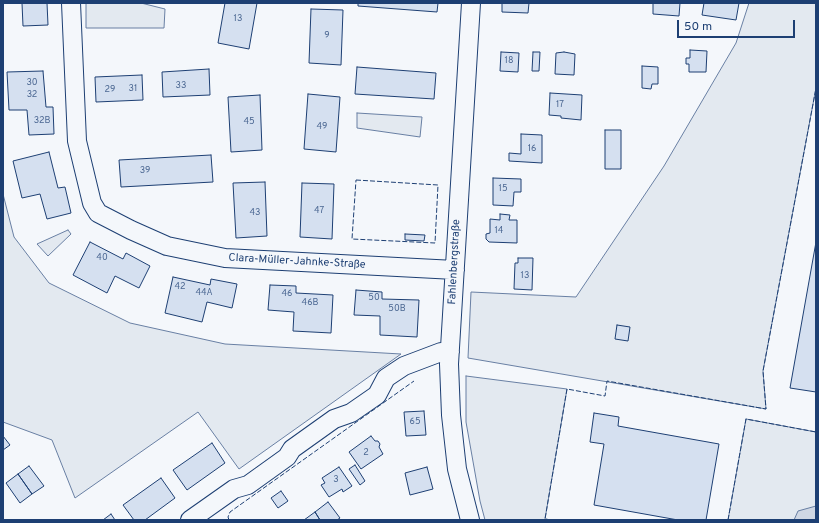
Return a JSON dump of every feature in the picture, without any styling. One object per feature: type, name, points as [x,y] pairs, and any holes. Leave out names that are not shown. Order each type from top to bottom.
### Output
[{"type":"street","name":"Clara-Müller-Jahnke-Straße","points":[[71,3],[77,140],[92,203],[98,213],[131,230],[168,246],[225,258],[455,270]]},
{"type":"street","name":"Fahlenbergstraße","points":[[470,520],[457,469],[453,431],[450,352],[471,3]]},
{"type":"street","points":[[190,520],[208,515],[234,489],[248,485],[287,457],[292,450],[334,419],[351,413],[377,395],[386,378],[404,366],[441,352],[450,352]]},
{"type":"shaded area","points":[[86,3],[141,3],[165,9],[164,28],[86,28]]},
{"type":"shaded area","points":[[749,3],[816,3],[816,88],[763,371],[766,409],[468,358],[471,292],[576,297],[664,166],[736,43]]},
{"type":"shaded area","points":[[357,113],[422,117],[420,137],[357,128]]},
{"type":"shaded area","points":[[3,194],[14,237],[49,283],[130,323],[225,344],[401,354],[239,469],[198,412],[75,498],[52,440],[3,422]]},
{"type":"shaded area","points":[[68,230],[71,234],[48,256],[37,244]]},
{"type":"shaded area","points":[[466,376],[567,389],[545,519],[551,520],[485,520],[480,501],[466,422]]},
{"type":"shaded area","points":[[746,419],[816,432],[816,520],[728,520]]},
{"type":"shaded area","points":[[816,506],[816,520],[794,520],[798,511]]},
{"type":"building","points":[[22,3],[47,3],[48,25],[23,26]]},
{"type":"building","points":[[225,3],[257,3],[249,49],[218,43]]},
{"type":"building","points":[[358,3],[438,3],[437,12],[358,6]]},
{"type":"building","points":[[502,3],[529,3],[528,13],[502,12]]},
{"type":"building","points":[[653,3],[680,3],[679,16],[653,14]]},
{"type":"building","points":[[704,3],[739,3],[736,20],[702,15]]},
{"type":"building","points":[[311,9],[343,10],[341,65],[309,63]]},
{"type":"building","points":[[690,50],[707,51],[706,72],[689,72],[689,64],[686,64],[686,58],[690,58]]},
{"type":"building","points":[[501,52],[519,53],[518,72],[500,71]]},
{"type":"building","points":[[533,52],[540,52],[539,71],[532,71]]},
{"type":"building","points":[[564,52],[575,54],[574,75],[555,74],[556,53]]},
{"type":"building","points":[[642,66],[658,67],[658,84],[652,84],[651,89],[642,88]]},
{"type":"building","points":[[357,67],[436,73],[434,99],[355,94]]},
{"type":"building","points":[[209,69],[210,95],[163,97],[162,72]]},
{"type":"building","points":[[43,71],[46,107],[53,107],[54,134],[29,135],[27,110],[9,110],[7,72]]},
{"type":"building","points":[[142,75],[143,100],[96,102],[95,77]]},
{"type":"building","points":[[550,93],[582,95],[581,120],[549,115]]},
{"type":"building","points":[[308,94],[340,97],[336,152],[304,149]]},
{"type":"building","points":[[260,95],[262,150],[231,152],[228,97]]},
{"type":"building","points":[[605,130],[621,130],[621,169],[605,169]]},
{"type":"building","points":[[521,134],[542,135],[542,163],[509,161],[509,153],[521,154]]},
{"type":"building","points":[[49,152],[58,188],[65,187],[71,213],[47,219],[40,194],[22,198],[13,161]]},
{"type":"building","points":[[211,155],[213,182],[121,187],[119,160]]},
{"type":"building","points":[[493,178],[521,179],[521,192],[514,192],[513,206],[493,205]]},
{"type":"building","points":[[265,182],[267,236],[236,238],[233,183]]},
{"type":"building","points":[[302,183],[334,184],[332,239],[300,237]]},
{"type":"building","points":[[500,214],[510,215],[509,220],[517,220],[517,243],[489,242],[486,239],[486,234],[490,233],[490,219],[500,220]]},
{"type":"building","points":[[405,234],[425,235],[424,241],[405,240]]},
{"type":"building","points":[[90,242],[123,259],[126,253],[150,266],[139,288],[115,276],[107,293],[73,275]]},
{"type":"building","points":[[816,242],[816,392],[790,388]]},
{"type":"building","points":[[518,258],[533,258],[532,290],[514,289],[515,263],[518,263]]},
{"type":"building","points":[[173,277],[210,285],[211,279],[237,284],[232,308],[207,302],[202,322],[165,313]]},
{"type":"building","points":[[270,285],[296,286],[296,293],[333,295],[331,333],[293,331],[294,312],[268,310]]},
{"type":"building","points":[[356,290],[382,292],[382,299],[419,300],[417,337],[380,335],[380,316],[354,315]]},
{"type":"building","points":[[617,325],[630,327],[628,341],[615,339]]},
{"type":"building","points":[[424,411],[426,435],[406,436],[404,412]]},
{"type":"building","points":[[594,413],[619,417],[618,426],[719,444],[706,520],[678,520],[594,505],[604,444],[590,442]]},
{"type":"building","points":[[3,436],[10,445],[3,450]]},
{"type":"building","points":[[371,436],[380,444],[379,447],[383,454],[361,469],[349,452]]},
{"type":"building","points":[[212,443],[225,463],[187,490],[173,470]]},
{"type":"building","points":[[355,465],[365,481],[360,485],[349,469]]},
{"type":"building","points":[[29,466],[44,486],[32,494],[18,474]]},
{"type":"building","points":[[339,467],[352,486],[343,492],[342,489],[329,497],[321,485],[325,483],[322,478]]},
{"type":"building","points":[[427,467],[433,489],[410,495],[405,473]]},
{"type":"building","points":[[18,474],[32,494],[20,503],[6,483]]},
{"type":"building","points":[[161,478],[175,498],[145,520],[134,520],[123,505]]},
{"type":"building","points":[[281,491],[288,501],[278,508],[271,498]]},
{"type":"building","points":[[328,502],[340,518],[337,520],[320,520],[315,512]]},
{"type":"building","points":[[315,512],[320,520],[304,520]]},
{"type":"building","points":[[111,514],[115,520],[103,520]]},
{"type":"fence","points":[[551,520],[545,519],[567,389],[605,396],[607,381],[766,409],[763,371],[816,88]]},
{"type":"fence","points":[[356,180],[438,185],[435,243],[352,239],[356,180]]},
{"type":"fence","points":[[229,520],[228,517],[230,512],[414,381]]},
{"type":"fence","points":[[728,520],[746,419],[816,432]]}]
